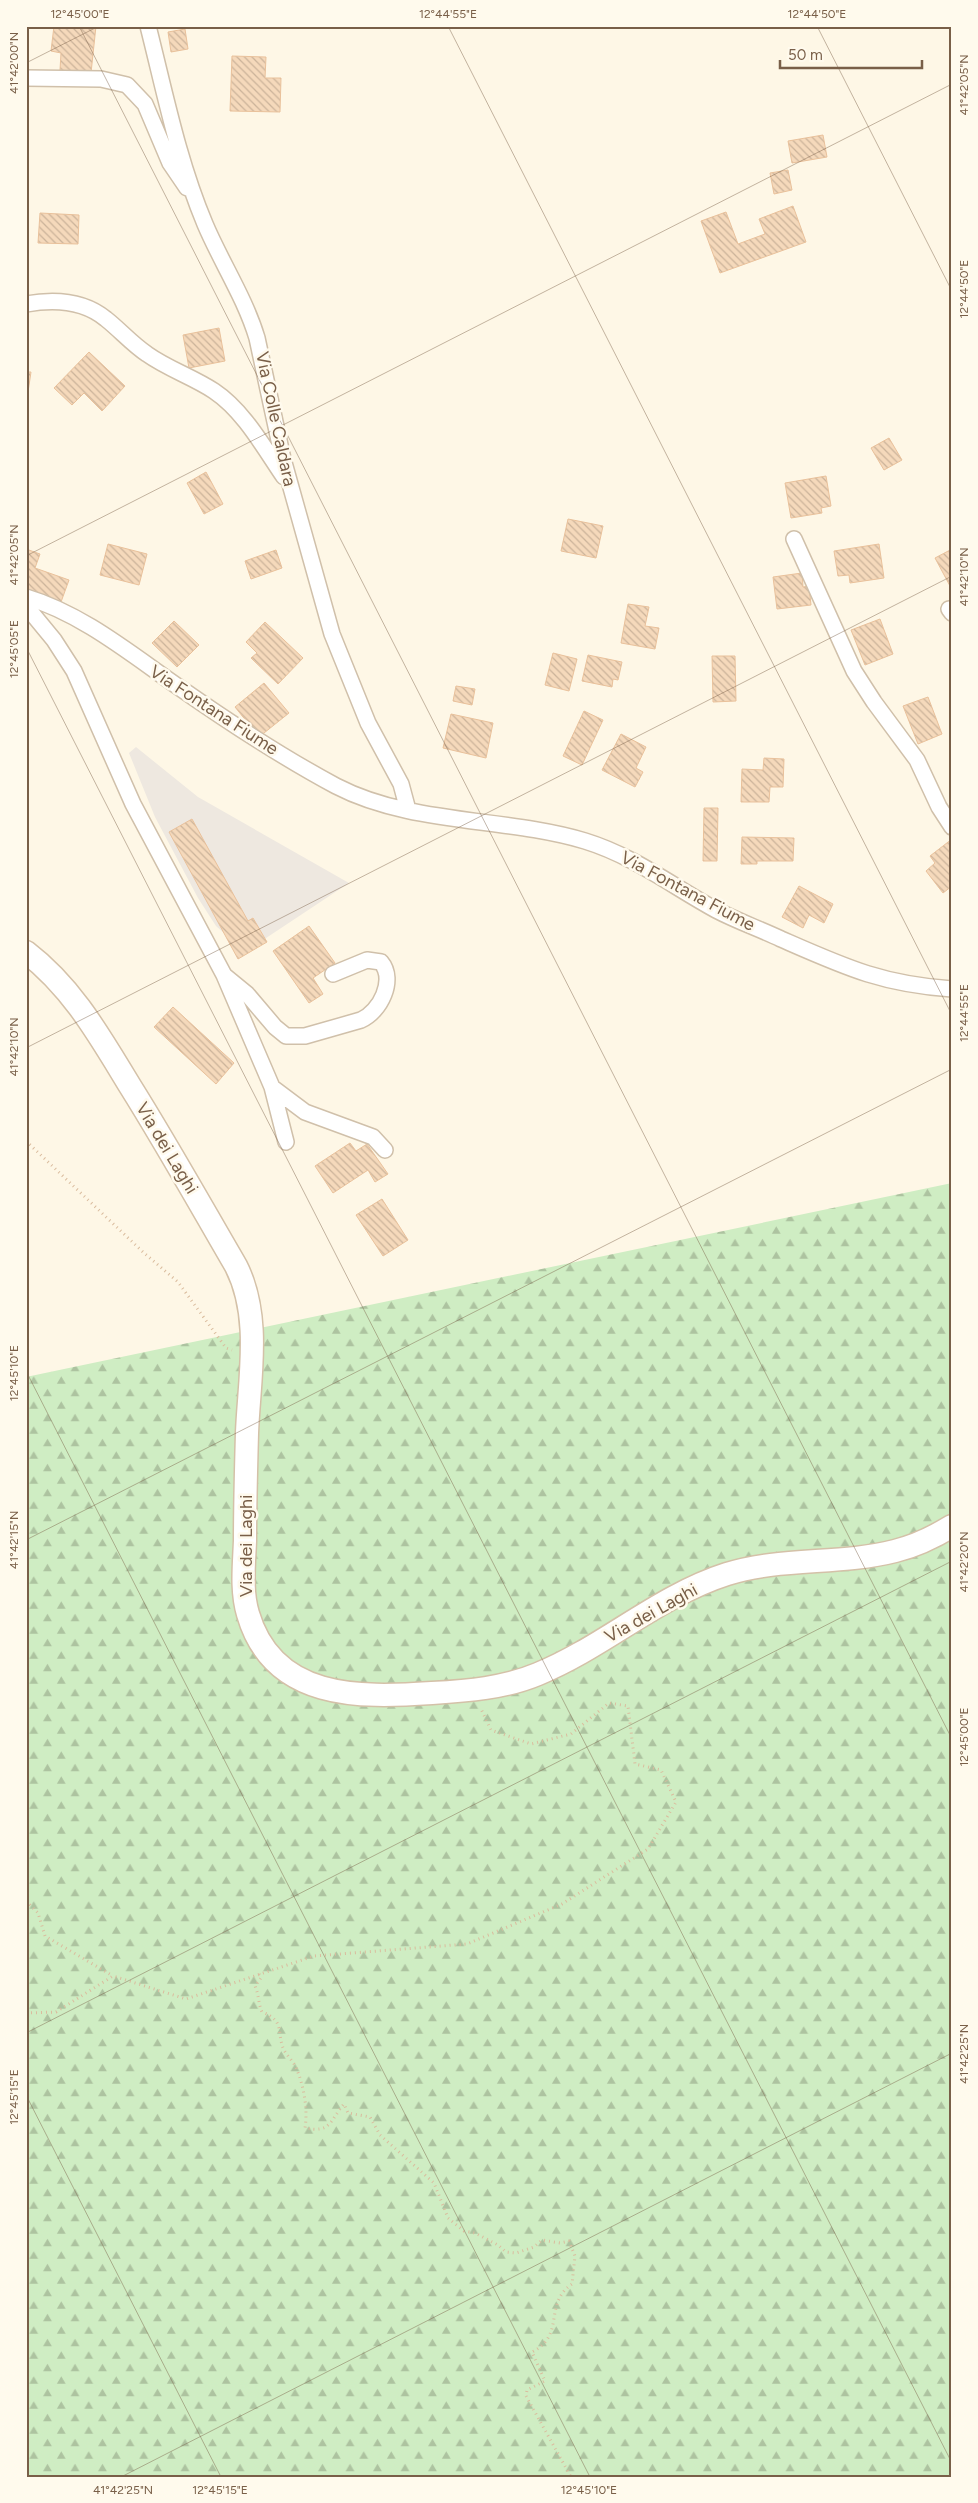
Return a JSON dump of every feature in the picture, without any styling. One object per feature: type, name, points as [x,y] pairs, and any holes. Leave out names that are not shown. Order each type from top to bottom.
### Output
[{"type":"main road","name":"Via dei Laghi","points":[[26,952],[68,990],[90,1020],[156,1127],[236,1266],[246,1288],[252,1326],[244,1584],[248,1615],[263,1646],[275,1661],[295,1676],[308,1684],[338,1692],[381,1696],[481,1688],[520,1681],[546,1671],[580,1653],[674,1597],[729,1574],[768,1566],[886,1553],[924,1541],[952,1526]]},
{"type":"street","name":"Via Colle Caldara","points":[[148,26],[176,139],[196,199],[214,243],[253,324],[289,484],[316,580],[342,662],[368,723],[401,784],[413,811]]},
{"type":"street","points":[[26,78],[101,79],[127,85],[145,104],[173,168],[196,199]]},
{"type":"street","points":[[26,304],[56,301],[89,308],[107,320],[151,358],[213,391],[237,412],[289,484]]},
{"type":"street","points":[[794,538],[854,672],[917,760],[935,800],[952,827]]},
{"type":"street","name":"Via Fontana Fiume","points":[[26,597],[51,606],[88,626],[241,730],[334,785],[366,799],[413,811],[537,830],[595,844],[644,866],[725,914],[834,963],[887,981],[952,989]]},
{"type":"street","points":[[26,606],[54,640],[74,670],[137,812],[224,975],[272,1087],[286,1142]]},
{"type":"street","points":[[224,975],[256,1002],[280,1032],[293,1037],[361,1020],[370,1015],[377,1007],[383,996],[386,977],[386,970],[381,962],[367,960],[333,974]]},
{"type":"street","points":[[272,1087],[306,1112],[373,1137],[385,1150]]},
{"type":"path","points":[[26,1141],[144,1253],[178,1282],[226,1348],[251,1358]]},
{"type":"path","points":[[26,1901],[38,1913],[45,1936],[113,1976],[186,1999],[314,1956],[467,1944],[562,1904],[648,1849],[676,1802],[661,1770],[634,1764],[628,1706],[609,1703],[571,1734],[531,1744],[490,1730],[482,1710],[481,1688]]},
{"type":"path","points":[[259,1974],[261,1978],[255,1986],[259,1994],[259,2004],[262,2012],[272,2015],[280,2027],[283,2048],[297,2069],[307,2114],[305,2128],[319,2131],[329,2127],[344,2104],[348,2113],[370,2117],[380,2135],[434,2183],[448,2218],[464,2231],[498,2245],[506,2252],[516,2253],[534,2247],[542,2240],[560,2243],[569,2241],[575,2256],[572,2284],[564,2290],[555,2308],[550,2339],[542,2347],[532,2352],[545,2380],[527,2390],[526,2396],[571,2477]]},
{"type":"path","points":[[26,2013],[56,2012],[113,1976]]},
{"type":"shaded area","points":[[136,747],[198,797],[349,883],[245,952],[216,926],[198,898],[155,817],[129,753]]},
{"type":"green space","points":[[952,1183],[952,2477],[26,2477],[26,1377]]},
{"type":"building","points":[[54,26],[96,26],[91,73],[60,70],[61,53],[51,51]]},
{"type":"building","points":[[185,29],[188,49],[171,52],[168,32]]},
{"type":"building","points":[[232,56],[266,57],[265,78],[281,78],[280,112],[230,111]]},
{"type":"building","points":[[823,135],[827,157],[792,163],[788,141]]},
{"type":"building","points":[[788,170],[792,190],[774,194],[770,173]]},
{"type":"building","points":[[793,206],[806,242],[720,273],[701,221],[726,212],[738,244],[765,234],[759,219]]},
{"type":"building","points":[[40,213],[79,215],[78,244],[38,243]]},
{"type":"building","points":[[219,328],[225,361],[189,368],[183,335]]},
{"type":"building","points":[[89,352],[125,386],[102,411],[84,393],[72,405],[54,388]]},
{"type":"building","points":[[26,372],[31,372],[28,392],[26,392]]},
{"type":"building","points":[[889,438],[902,460],[884,470],[871,448]]},
{"type":"building","points":[[206,472],[223,504],[204,514],[187,483]]},
{"type":"building","points":[[826,476],[831,506],[821,508],[822,513],[791,518],[785,483]]},
{"type":"building","points":[[568,519],[603,526],[596,558],[561,551]]},
{"type":"building","points":[[108,544],[147,554],[139,585],[100,575]]},
{"type":"building","points":[[879,544],[884,578],[850,583],[849,575],[838,576],[834,551]]},
{"type":"building","points":[[26,549],[40,554],[35,568],[69,580],[61,602],[26,590]]},
{"type":"building","points":[[952,549],[952,585],[950,586],[935,558]]},
{"type":"building","points":[[276,550],[282,568],[251,579],[245,561]]},
{"type":"building","points":[[802,573],[803,587],[809,586],[811,605],[777,609],[773,577]]},
{"type":"building","points":[[628,604],[649,607],[645,626],[659,628],[655,649],[621,643]]},
{"type":"building","points":[[880,619],[893,654],[865,665],[851,630]]},
{"type":"building","points":[[174,621],[199,645],[177,667],[152,643]]},
{"type":"building","points":[[265,622],[303,658],[278,684],[251,658],[257,653],[246,642]]},
{"type":"building","points":[[553,653],[577,659],[569,691],[545,685]]},
{"type":"building","points":[[588,655],[622,662],[618,680],[613,679],[612,687],[582,681]]},
{"type":"building","points":[[712,656],[735,656],[736,701],[713,702]]},
{"type":"building","points":[[264,683],[289,713],[259,737],[235,707]]},
{"type":"building","points":[[456,686],[475,689],[472,705],[453,701]]},
{"type":"building","points":[[928,697],[942,734],[918,744],[903,706]]},
{"type":"building","points":[[584,711],[603,720],[582,765],[563,756]]},
{"type":"building","points":[[451,714],[493,723],[486,758],[443,748]]},
{"type":"building","points":[[621,734],[646,747],[636,768],[643,772],[635,787],[602,770]]},
{"type":"building","points":[[764,758],[784,759],[783,787],[770,787],[769,802],[741,802],[742,769],[763,770]]},
{"type":"building","points":[[704,808],[718,808],[717,861],[703,861]]},
{"type":"building","points":[[192,819],[248,921],[253,918],[267,942],[238,959],[169,832]]},
{"type":"building","points":[[742,837],[794,838],[793,861],[757,861],[757,864],[741,864]]},
{"type":"building","points":[[952,839],[952,886],[943,893],[926,871],[935,863],[930,856]]},
{"type":"building","points":[[799,886],[833,904],[824,923],[809,915],[803,928],[782,917]]},
{"type":"building","points":[[309,926],[335,963],[313,978],[323,994],[309,1003],[273,951]]},
{"type":"building","points":[[173,1007],[234,1063],[216,1084],[154,1027]]},
{"type":"building","points":[[350,1143],[356,1151],[367,1144],[388,1174],[375,1182],[368,1170],[333,1193],[315,1166]]},
{"type":"building","points":[[382,1199],[408,1240],[383,1256],[356,1215]]}]
